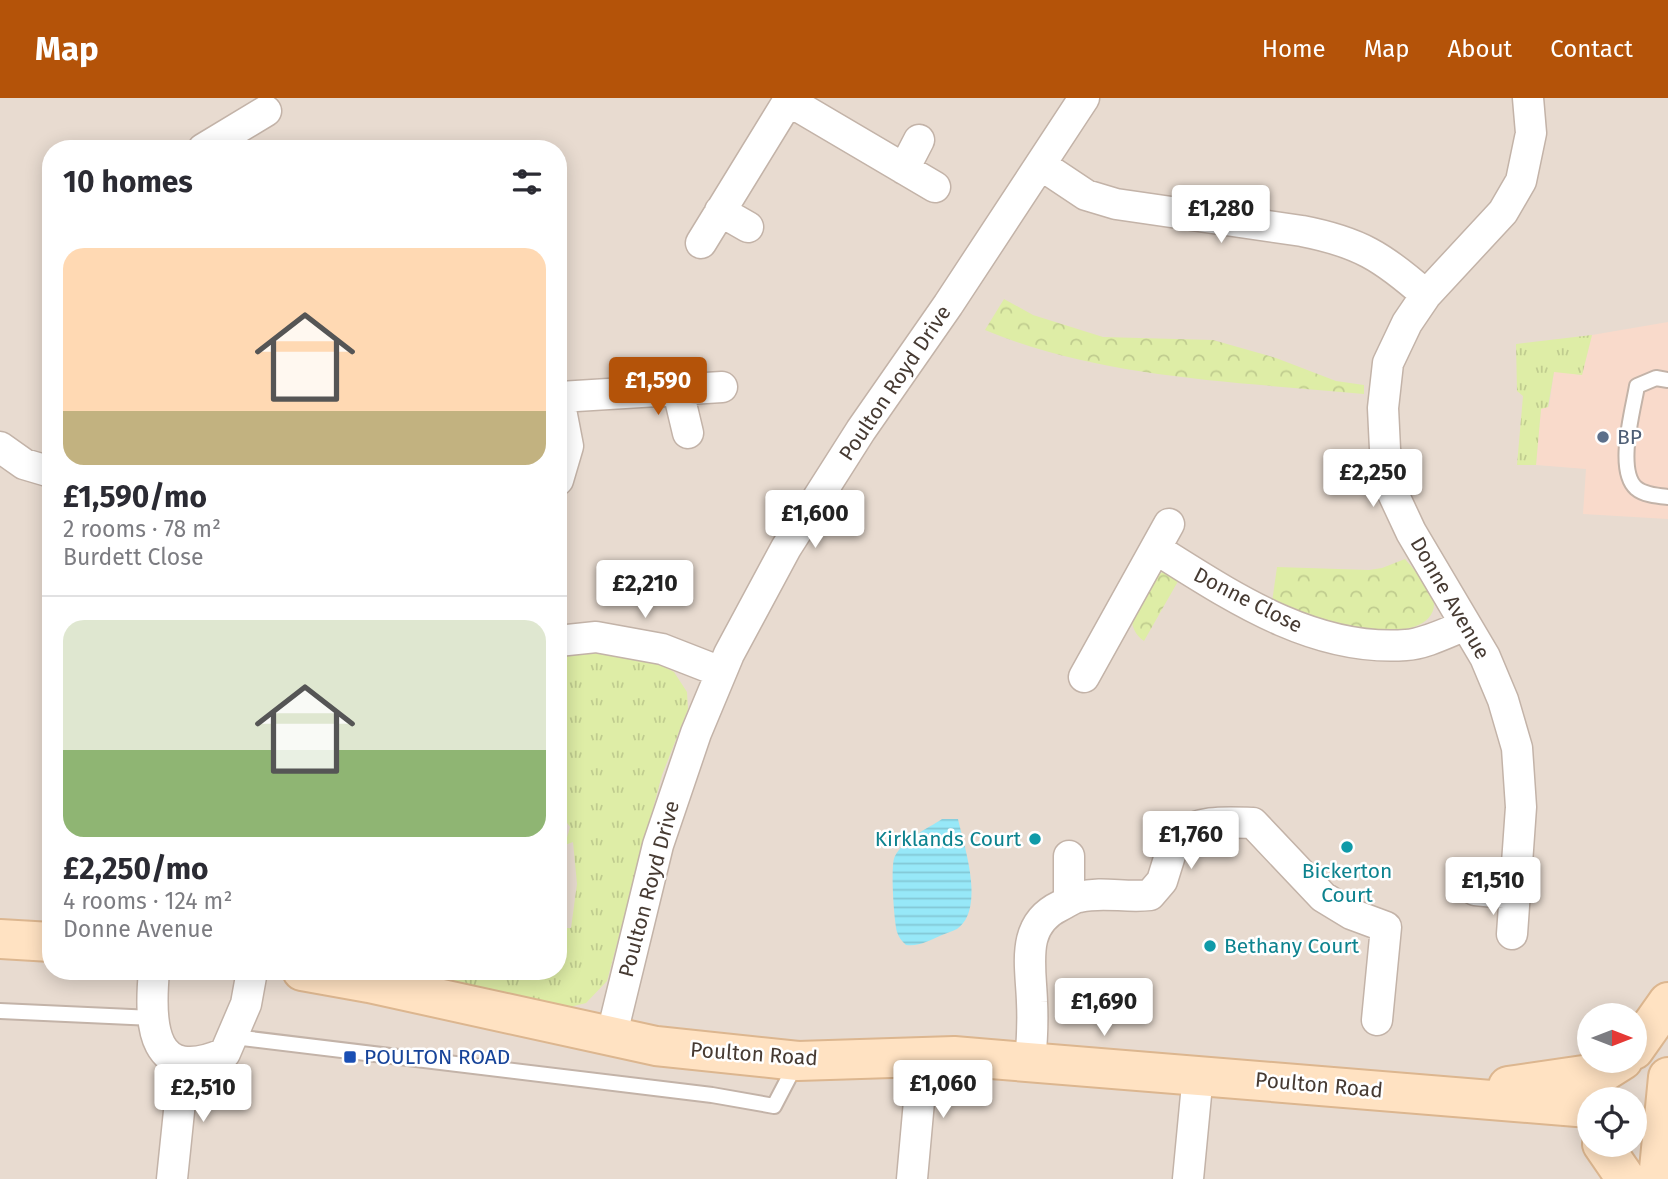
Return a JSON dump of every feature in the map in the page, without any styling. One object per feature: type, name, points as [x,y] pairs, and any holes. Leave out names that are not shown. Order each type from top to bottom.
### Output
[{"type":"street","name":"Poulton Royd Drive","points":[[611,1038],[658,845],[696,733],[721,672],[794,536],[861,430],[948,305],[1084,98]]},
{"type":"street","name":"Donne Avenue","points":[[1512,934],[1521,807],[1517,748],[1490,668],[1390,487],[1383,408],[1388,363],[1406,323],[1426,295],[1503,212],[1521,181],[1531,133],[1528,98]]},
{"type":"street","points":[[701,243],[789,100],[935,187]]},
{"type":"street","points":[[245,138],[266,111]]},
{"type":"street","points":[[904,169],[919,140]]},
{"type":"street","points":[[1041,165],[1086,195],[1116,204],[1302,232],[1354,244],[1393,265],[1426,295]]},
{"type":"street","points":[[720,211],[748,228]]},
{"type":"street","points":[[567,395],[722,387]]},
{"type":"street","points":[[678,391],[688,433]]},
{"type":"street","points":[[0,447],[24,464],[42,469]]},
{"type":"street","name":"Donne Close","points":[[1084,677],[1162,537],[1223,592],[1315,634],[1363,645],[1408,646],[1466,625]]},
{"type":"street","points":[[567,640],[596,637],[662,649],[721,672]]},
{"type":"street","points":[[1030,1062],[1033,1027],[1029,946],[1036,925],[1051,910],[1078,897],[1109,894],[1129,897],[1150,895],[1163,881],[1176,836],[1191,827],[1215,822],[1253,823],[1323,897],[1351,914],[1386,926],[1377,1020]]},
{"type":"street","points":[[1069,856],[1069,901]]},
{"type":"street","points":[[1475,890],[1515,894]]},
{"type":"street","points":[[0,939],[42,941]]},
{"type":"street","points":[[153,980],[151,1002],[155,1033],[162,1050],[184,1063],[208,1061],[225,1053],[246,1004],[250,980]]},
{"type":"street","name":"Poulton Road","points":[[352,980],[611,1038],[656,1046],[798,1061],[954,1056],[1577,1107]]},
{"type":"street","points":[[1647,1031],[1668,1002]]},
{"type":"street","points":[[912,1179],[923,1057]]},
{"type":"street","points":[[172,1179],[184,1063]]},
{"type":"street","points":[[1433,1096],[1599,1073]]},
{"type":"street","points":[[1188,1179],[1198,1074]]},
{"type":"street","points":[[1658,1179],[1659,1115],[1668,1077]]},
{"type":"street","points":[[1535,1104],[1560,1114],[1577,1125]]},
{"type":"street","points":[[1610,1157],[1626,1179]]},
{"type":"lane","points":[[1668,380],[1656,378],[1637,386],[1627,446],[1627,473],[1636,489],[1668,498]]},
{"type":"lane","points":[[0,1011],[153,1018]]},
{"type":"lane","points":[[234,1037],[712,1095],[774,1106],[798,1061]]},
{"type":"shaded area","points":[[0,98],[1668,98],[1668,1179],[0,1179]]},
{"type":"shaded area","name":"BP","points":[[1668,322],[1668,519],[1583,514],[1586,469],[1536,465],[1541,408],[1549,407],[1554,371],[1582,375],[1592,335]]},
{"type":"green space","points":[[1004,299],[1033,315],[1103,337],[1213,340],[1276,358],[1336,381],[1364,385],[1364,394],[1172,376],[1076,359],[985,330]]},
{"type":"green space","points":[[1592,335],[1582,375],[1554,372],[1548,407],[1541,409],[1536,465],[1517,465],[1523,396],[1517,391],[1516,344]]},
{"type":"green space","points":[[1405,559],[1427,586],[1434,604],[1431,616],[1408,629],[1374,632],[1332,628],[1272,602],[1277,567],[1369,570]]},
{"type":"green space","points":[[1163,572],[1173,572],[1181,576],[1144,641],[1132,624],[1134,603],[1146,584]]},
{"type":"green space","points":[[567,651],[606,652],[661,665],[674,672],[687,692],[688,709],[662,775],[607,981],[586,1003],[570,1007],[441,980],[567,980],[567,928],[571,928],[577,884],[573,842],[567,844],[570,827],[567,823]]},
{"type":"water","points":[[942,819],[958,819],[971,877],[970,907],[966,920],[957,929],[920,944],[906,945],[896,926],[893,893],[895,856],[904,844]]},
{"type":"place","name":"BP","points":[[1603,437]]},
{"type":"place","name":"Kirklands Court","points":[[1035,839]]},
{"type":"place","name":"Bickerton Court","points":[[1347,847]]},
{"type":"place","name":"Bethany Court","points":[[1210,946]]},
{"type":"place","name":"POULTON ROAD","points":[[350,1057]]}]
